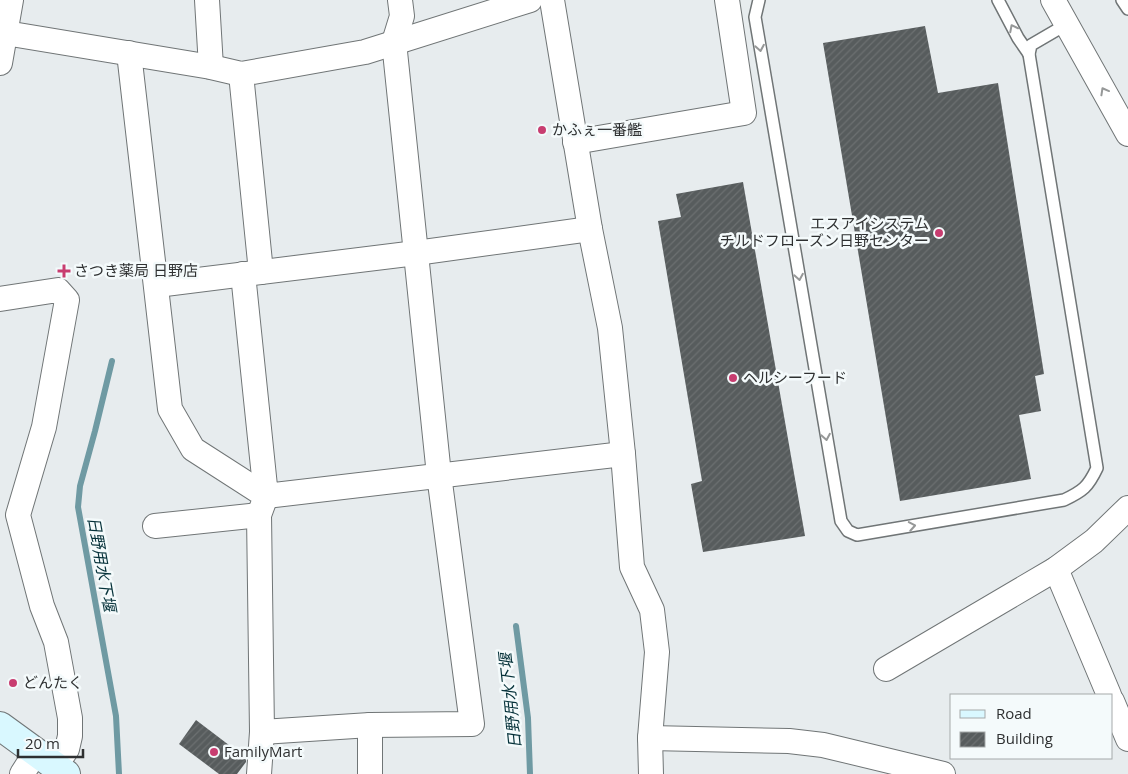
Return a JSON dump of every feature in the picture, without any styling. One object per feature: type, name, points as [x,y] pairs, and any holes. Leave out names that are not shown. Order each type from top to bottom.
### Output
[{"type":"main road","points":[[0,726],[45,767]]},
{"type":"street","points":[[0,63],[3,33],[11,0]]},
{"type":"street","points":[[206,0],[211,67]]},
{"type":"street","points":[[262,732],[370,725],[472,724],[439,475],[394,42],[402,16],[400,0]]},
{"type":"street","points":[[3,33],[211,67],[241,74],[365,52],[530,0]]},
{"type":"street","points":[[552,0],[590,229],[610,328],[624,454],[632,567],[652,610],[657,652],[650,738],[651,774]]},
{"type":"street","points":[[575,142],[744,112],[727,0]]},
{"type":"street","points":[[1054,0],[1128,134]]},
{"type":"street","points":[[129,53],[170,409],[193,449],[262,505]]},
{"type":"street","points":[[241,74],[262,505],[262,732],[258,774]]},
{"type":"street","points":[[157,285],[590,229]]},
{"type":"street","points":[[0,300],[58,290],[67,300],[44,427],[18,515],[42,606],[56,642],[70,718],[70,736],[66,749],[45,767]]},
{"type":"street","points":[[155,526],[262,505],[439,475],[624,454]]},
{"type":"street","points":[[886,669],[1056,569],[1094,541],[1128,508]]},
{"type":"street","points":[[1056,569],[1109,694]]},
{"type":"street","points":[[1113,703],[1128,739]]},
{"type":"street","points":[[370,725],[370,774]]},
{"type":"street","points":[[650,738],[789,741],[823,745],[943,774]]},
{"type":"lane","points":[[759,0],[755,17],[841,520],[848,531],[857,535],[1064,500],[1081,492],[1092,480],[1097,468],[1029,54],[1031,45],[1067,24]]},
{"type":"lane","points":[[998,0],[1018,38],[1029,54]]},
{"type":"lane","points":[[1122,0],[1128,9]]},
{"type":"building","name":"エスアイシステム チルドフローズン日野センター","points":[[925,26],[938,93],[998,83],[1044,374],[1035,376],[1041,411],[1019,415],[1031,479],[900,501],[823,43]]},
{"type":"building","points":[[743,182],[805,536],[703,552],[691,484],[702,481],[658,221],[681,217],[676,194]]},
{"type":"building","points":[[196,720],[246,758],[246,762],[237,774],[219,774],[179,744]]},
{"type":"waterway","name":"日野用水下堰","points":[[112,361],[80,486],[78,507],[116,716],[119,774]]},
{"type":"waterway","name":"日野用水下堰","points":[[516,626],[528,718],[530,774]]},
{"type":"place","name":"かふぇ一番艦","points":[[542,130]]},
{"type":"place","name":"エスアイシステム チルドフローズン日野センター","points":[[939,233]]},
{"type":"place","name":"さつき薬局 日野店","points":[[64,271]]},
{"type":"place","name":"ヘルシーフード","points":[[733,378]]},
{"type":"place","name":"どんたく","points":[[13,683]]},
{"type":"place","name":"FamilyMart","points":[[214,752]]}]
